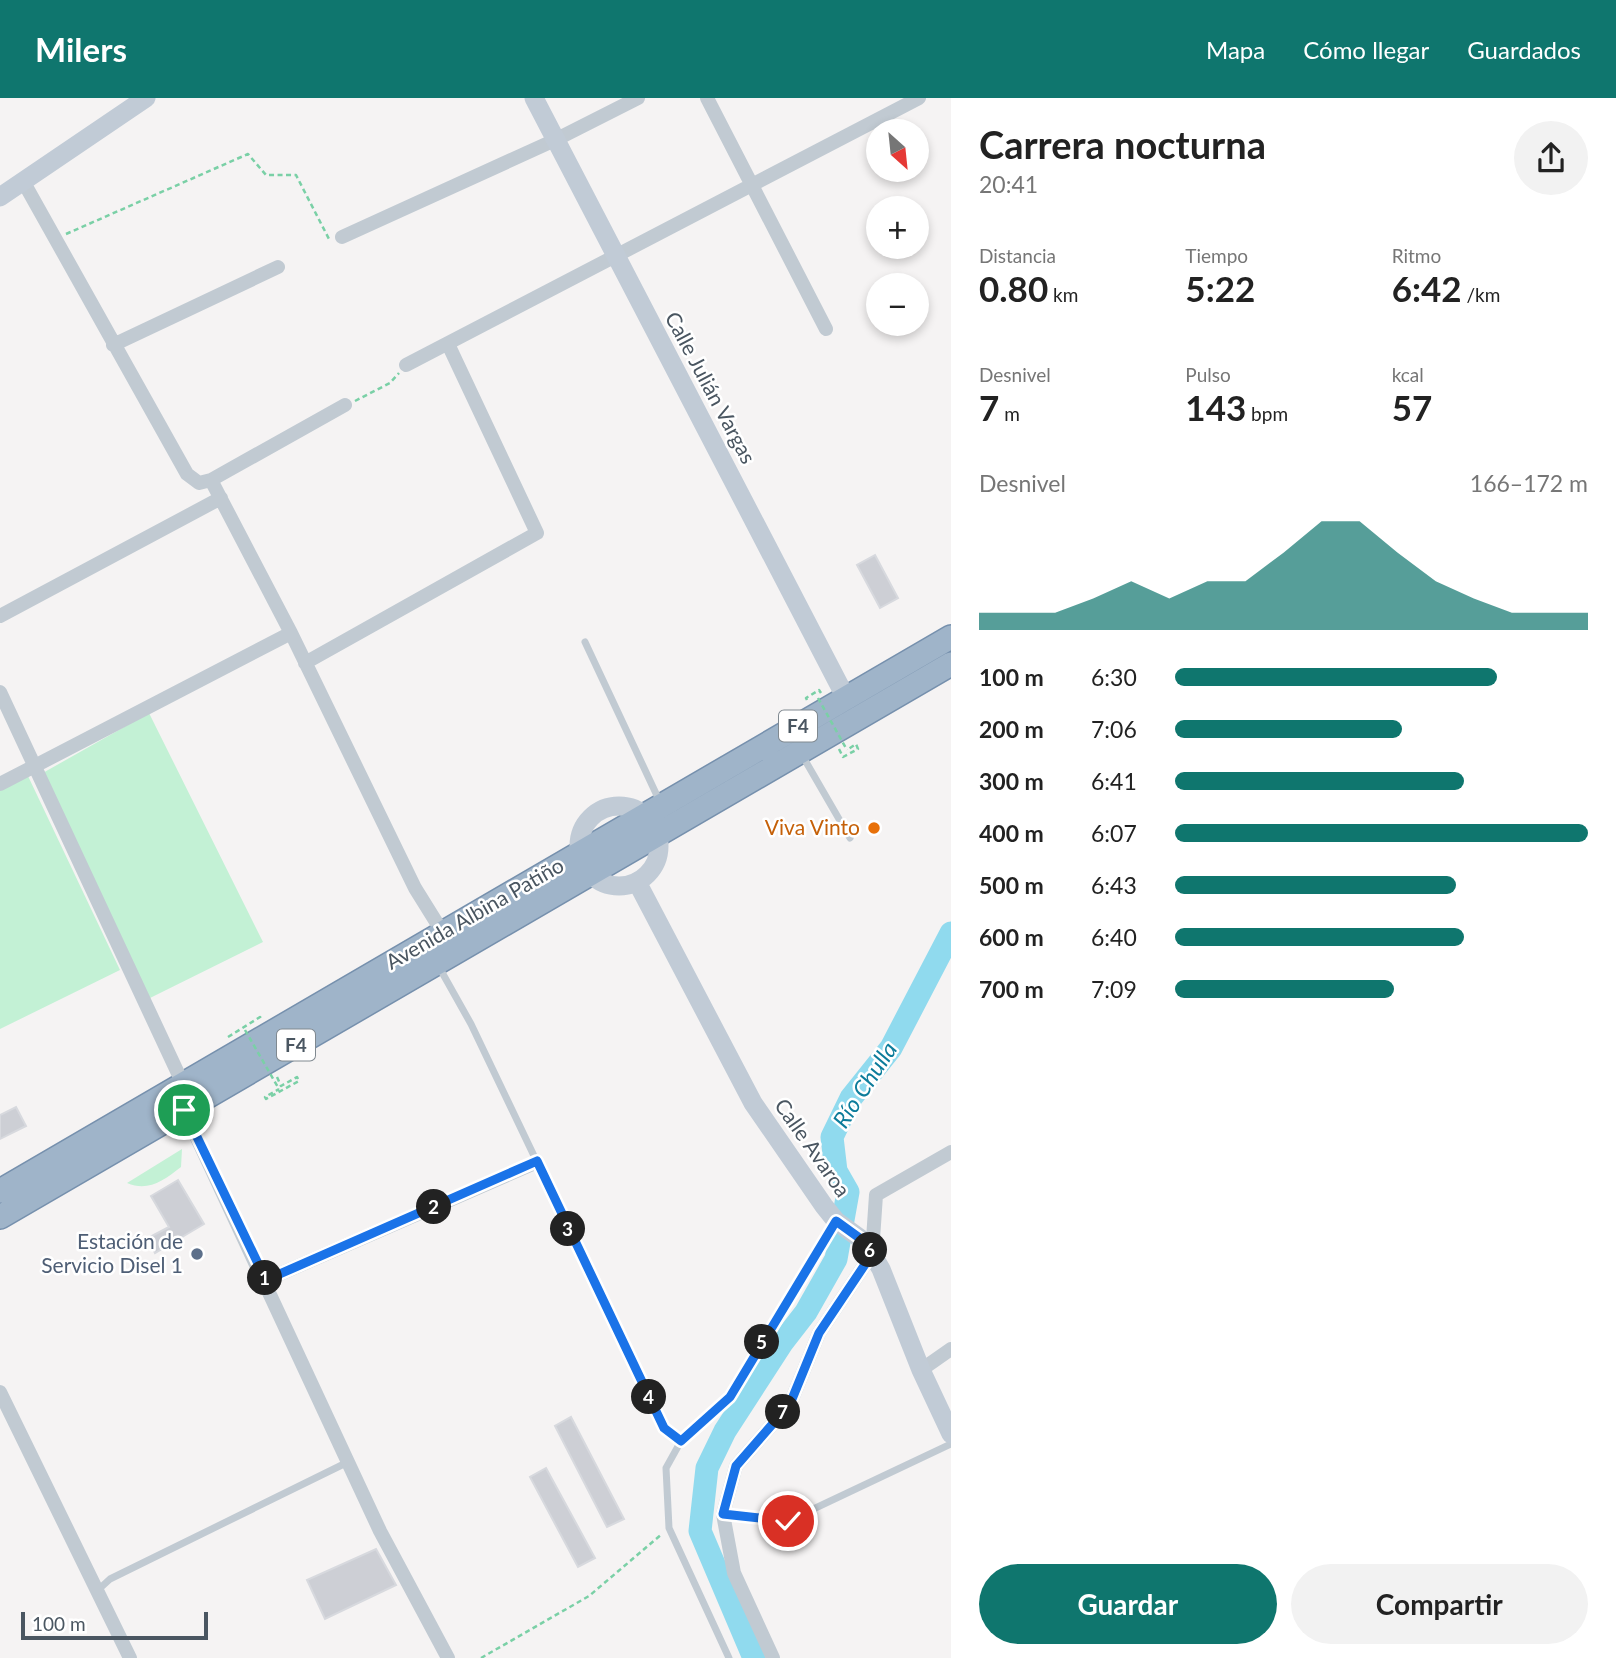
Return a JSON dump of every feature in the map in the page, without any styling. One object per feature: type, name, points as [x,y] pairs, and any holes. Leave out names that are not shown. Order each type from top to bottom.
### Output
[{"type":"highway","name":"Avenida Albina Patiño","points":[[0,1191],[951,638]]},
{"type":"highway","name":"Avenida Albina Patiño","points":[[0,1217],[951,664]]},
{"type":"main road","points":[[0,197],[146,98]]},
{"type":"main road","name":"Calle Julián Vargas","points":[[534,98],[846,698]]},
{"type":"main road","points":[[581,852],[592,873],[613,885],[637,882],[647,876],[658,857],[653,810]]},
{"type":"main road","name":"Calle Avaroa","points":[[637,882],[753,1103],[842,1225],[865,1242],[872,1254],[951,1434]]},
{"type":"street","points":[[342,237],[555,140],[638,98]]},
{"type":"street","points":[[707,98],[826,329]]},
{"type":"street","points":[[406,365],[919,98]]},
{"type":"street","points":[[23,181],[187,474],[199,482],[211,480],[345,405]]},
{"type":"street","points":[[113,345],[278,267]]},
{"type":"street","points":[[305,663],[537,533],[448,344]]},
{"type":"street","points":[[211,480],[291,633],[415,888],[443,933]]},
{"type":"street","points":[[0,616],[220,498]]},
{"type":"street","points":[[0,784],[291,633]]},
{"type":"street","points":[[0,692],[33,768],[183,1084]]},
{"type":"street","points":[[184,1110],[266,1280],[380,1531],[448,1658]]},
{"type":"street","points":[[773,1658],[734,1573],[723,1514],[736,1466],[790,1404],[819,1333],[872,1254],[876,1195],[951,1152]]},
{"type":"street","points":[[266,1280],[537,1161]]},
{"type":"street","points":[[921,1370],[951,1349]]},
{"type":"street","points":[[0,1392],[130,1658]]},
{"type":"lane","points":[[585,642],[653,810]]},
{"type":"lane","points":[[800,752],[850,838]]},
{"type":"lane","points":[[437,963],[471,1024],[664,1428],[681,1441]]},
{"type":"lane","points":[[729,1658],[669,1528],[666,1468],[681,1441],[730,1397],[842,1225]]},
{"type":"lane","points":[[723,1514],[788,1521],[951,1444]]},
{"type":"lane","points":[[97,1591],[110,1579],[349,1462]]},
{"type":"path","points":[[55,239],[248,154],[266,175],[296,175],[332,244],[342,237]]},
{"type":"path","points":[[345,405],[390,383],[406,365]]},
{"type":"path","points":[[818,698],[847,750],[856,744],[859,749],[843,757]]},
{"type":"path","points":[[245,1030],[280,1087]]},
{"type":"path","points":[[297,1077],[299,1081],[266,1099],[265,1097],[280,1087],[297,1077]]},
{"type":"path","points":[[481,1658],[589,1596],[669,1528]]},
{"type":"green space","points":[[149,713],[263,942],[150,998],[41,774]]},
{"type":"green space","points":[[28,776],[120,970],[0,1029],[0,788]]},
{"type":"green space","points":[[182,1149],[181,1167],[168,1177],[149,1186],[127,1183]]},
{"type":"building","points":[[875,555],[898,598],[880,608],[857,565]]},
{"type":"building","points":[[16,1107],[26,1126],[0,1139],[0,1115]]},
{"type":"building","points":[[178,1180],[204,1224],[155,1253],[148,1238],[169,1227],[151,1196]]},
{"type":"building","points":[[571,1417],[624,1519],[607,1527],[555,1426]]},
{"type":"building","points":[[546,1468],[595,1558],[578,1567],[530,1477]]},
{"type":"building","points":[[376,1549],[396,1585],[325,1619],[307,1580]]},
{"type":"waterway","name":"Río Chulla","points":[[754,1658],[700,1531],[707,1468],[725,1431],[782,1343],[806,1312],[836,1259],[848,1192],[836,1171],[832,1137],[851,1098],[891,1048],[951,933]]},
{"type":"place","name":"Viva Vinto","points":[[874,828]]},
{"type":"place","name":"Estación de Servicio Disel 1","points":[[197,1254]]},
{"type":"route","points":[[184,1110],[266,1280],[537,1161],[626,1353],[664,1428],[681,1441],[730,1397],[836,1221],[865,1242],[872,1254],[819,1333],[790,1404],[736,1466],[723,1514],[788,1521]]}]
